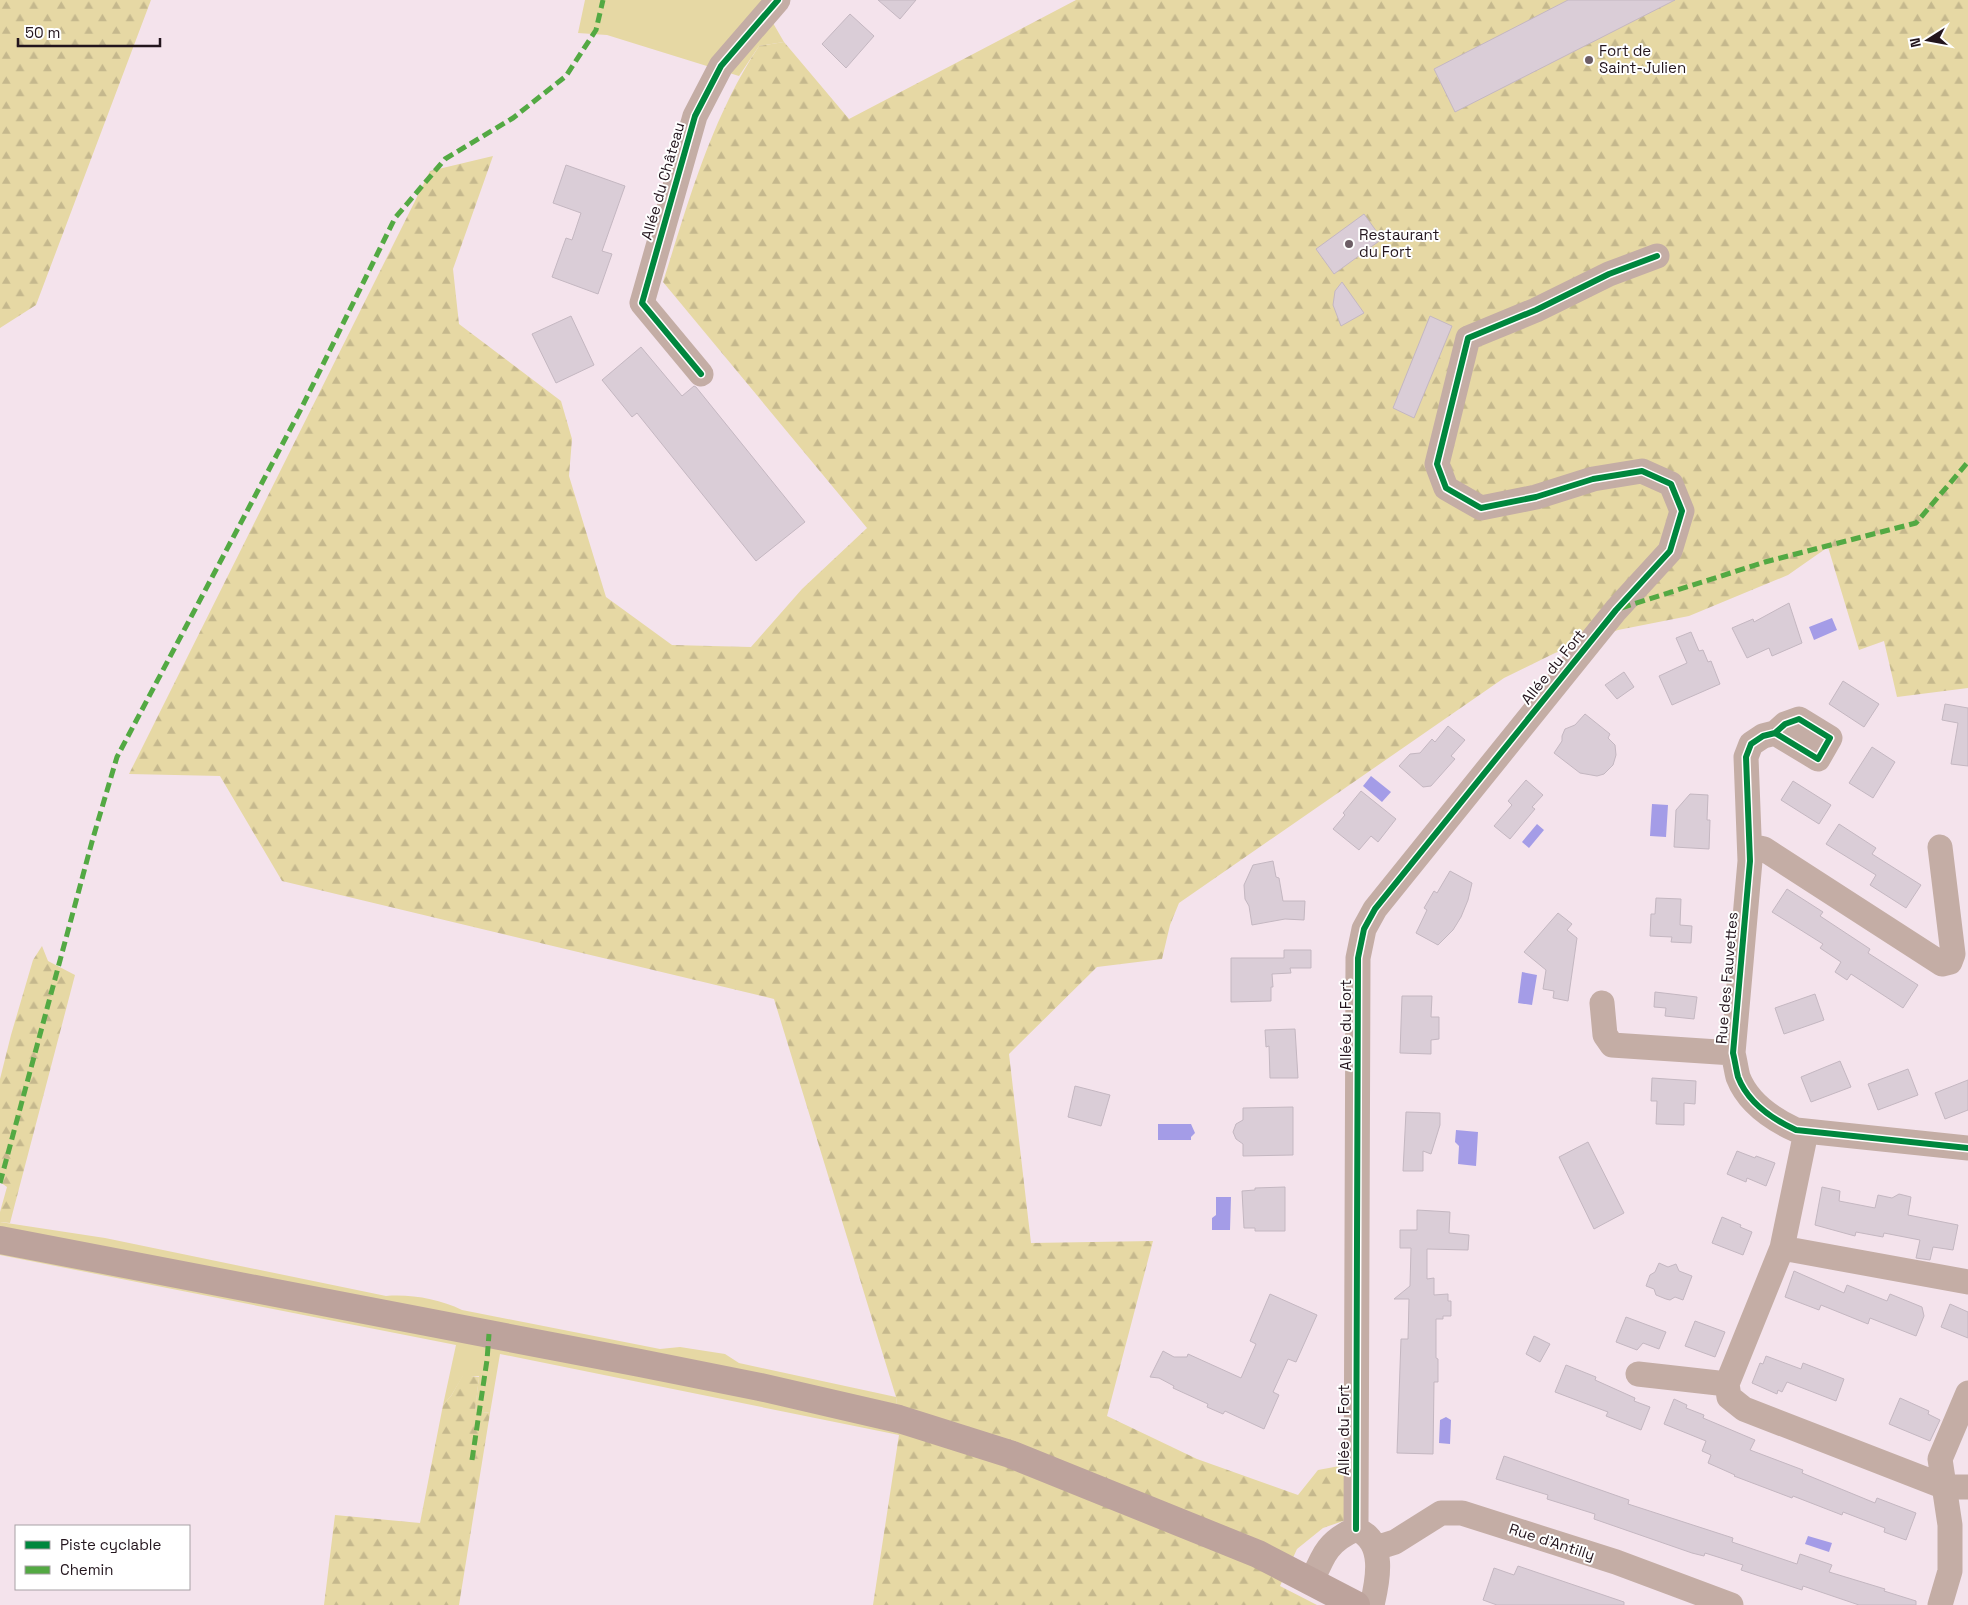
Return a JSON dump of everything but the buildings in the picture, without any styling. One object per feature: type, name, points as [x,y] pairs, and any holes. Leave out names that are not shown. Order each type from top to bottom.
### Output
[{"type":"main road","points":[[0,1240],[640,1363],[760,1387],[899,1419],[1010,1454],[1258,1554],[1356,1605]]},
{"type":"street","name":"Allée du Château","points":[[701,374],[642,303],[695,116],[721,66],[778,0]]},
{"type":"street","name":"Allée du Fort","points":[[1356,1529],[1358,958],[1364,929],[1375,909],[1616,610],[1670,551],[1682,511],[1671,484],[1642,471],[1593,480],[1536,497],[1481,508],[1446,488],[1437,464],[1468,338],[1536,310],[1608,274],[1656,256]]},
{"type":"street","name":"Rue des Fauvettes","points":[[1775,733],[1763,736],[1752,744],[1746,757],[1750,846],[1733,1053],[1738,1078],[1754,1102],[1774,1120],[1796,1130],[1968,1148]]},
{"type":"street","points":[[1750,846],[1764,849],[1942,964],[1950,962],[1953,954],[1953,943],[1940,847]]},
{"type":"street","name":"Rue des Fauvettes","points":[[1602,1003],[1605,1035],[1612,1045],[1733,1053]]},
{"type":"street","points":[[1806,1132],[1782,1248],[1727,1384],[1729,1397],[1744,1410],[1956,1487]]},
{"type":"street","points":[[1782,1248],[1968,1282]]},
{"type":"street","points":[[1638,1374],[1727,1384]]},
{"type":"street","points":[[1940,1605],[1950,1570],[1950,1525],[1956,1487],[1940,1459],[1968,1393]]},
{"type":"street","name":"Rue d'Antilly","points":[[1376,1548],[1395,1542],[1441,1513],[1462,1513],[1616,1562],[1731,1605]]},
{"type":"street","points":[[1312,1581],[1323,1557],[1339,1537],[1356,1529],[1365,1533],[1376,1548],[1378,1569],[1372,1605]]},
{"type":"green space","points":[[0,0],[151,0],[36,305],[0,328]]},
{"type":"green space","points":[[585,0],[765,0],[762,4],[784,42],[759,46],[739,76],[607,35],[578,33]]},
{"type":"green space","points":[[1076,0],[1968,0],[1968,688],[1897,697],[1884,641],[1859,650],[1828,547],[1788,575],[1689,616],[1618,630],[1555,653],[1504,678],[1179,903],[1170,925],[1162,959],[1097,967],[1009,1054],[1031,1243],[1153,1241],[1107,1416],[1197,1459],[1298,1495],[1318,1470],[1345,1465],[1349,1519],[1323,1528],[1297,1549],[1280,1586],[1317,1605],[873,1605],[899,1435],[896,1397],[774,999],[282,881],[220,776],[129,774],[430,171],[493,156],[453,269],[459,324],[561,401],[572,439],[569,476],[606,597],[672,645],[751,647],[802,589],[867,528],[663,282],[692,191],[727,102],[759,46],[784,42],[849,119]]},
{"type":"green space","points":[[42,946],[48,961],[75,975],[10,1223],[0,1222],[0,1212],[7,1187],[0,1182],[0,1079],[33,960]]},
{"type":"green space","points":[[0,1222],[105,1238],[386,1296],[425,1298],[462,1310],[660,1349],[680,1347],[725,1354],[739,1363],[896,1397],[899,1435],[500,1354],[490,1413],[475,1411],[479,1376],[463,1376],[443,1405],[456,1345],[0,1255]]},
{"type":"green space","points":[[463,1375],[479,1377],[475,1411],[490,1413],[459,1605],[324,1605],[335,1515],[420,1523],[443,1405],[451,1396]]},
{"type":"shaded area","points":[[1832,618],[1837,630],[1814,640],[1809,627]]},
{"type":"shaded area","points":[[1371,776],[1391,792],[1382,802],[1363,786]]},
{"type":"shaded area","points":[[1652,804],[1668,805],[1666,837],[1650,836]]},
{"type":"shaded area","points":[[1537,824],[1544,830],[1529,848],[1522,842]]},
{"type":"shaded area","points":[[1522,972],[1537,975],[1532,1005],[1518,1003]]},
{"type":"shaded area","points":[[1158,1124],[1191,1124],[1195,1133],[1191,1140],[1158,1140]]},
{"type":"shaded area","points":[[1456,1130],[1478,1132],[1476,1166],[1458,1164],[1459,1146],[1455,1142]]},
{"type":"shaded area","points":[[1216,1197],[1231,1197],[1230,1230],[1212,1230],[1212,1218],[1216,1215]]},
{"type":"shaded area","points":[[1446,1417],[1451,1420],[1450,1444],[1439,1443],[1440,1420]]},
{"type":"shaded area","points":[[1808,1536],[1832,1543],[1829,1552],[1805,1544]]},
{"type":"marked path","points":[[0,1183],[93,838],[117,757],[301,409],[395,218],[445,159],[513,118],[566,76],[596,30],[603,0]]},
{"type":"marked path","points":[[1621,608],[1765,562],[1916,523],[1968,462]]},
{"type":"marked path","points":[[472,1460],[489,1334]]},
{"type":"cycle path","points":[[701,374],[642,303],[695,116],[721,66],[778,0]]},
{"type":"cycle path","points":[[1356,1529],[1358,958],[1364,929],[1375,909],[1616,610],[1670,551],[1682,511],[1671,484],[1642,471],[1593,479],[1536,497],[1481,508],[1446,488],[1437,464],[1468,338],[1536,310],[1609,274],[1657,256]]},
{"type":"cycle path","points":[[1775,733],[1818,759],[1830,738],[1799,719],[1785,724],[1775,733],[1763,736],[1751,744],[1746,757],[1750,861],[1733,1053],[1742,1086],[1762,1109],[1778,1121],[1796,1130],[1968,1148]]},
{"type":"place","name":"Fort de Saint-Julien","points":[[1589,60]]},
{"type":"place","name":"Restaurant du Fort","points":[[1349,244]]}]
